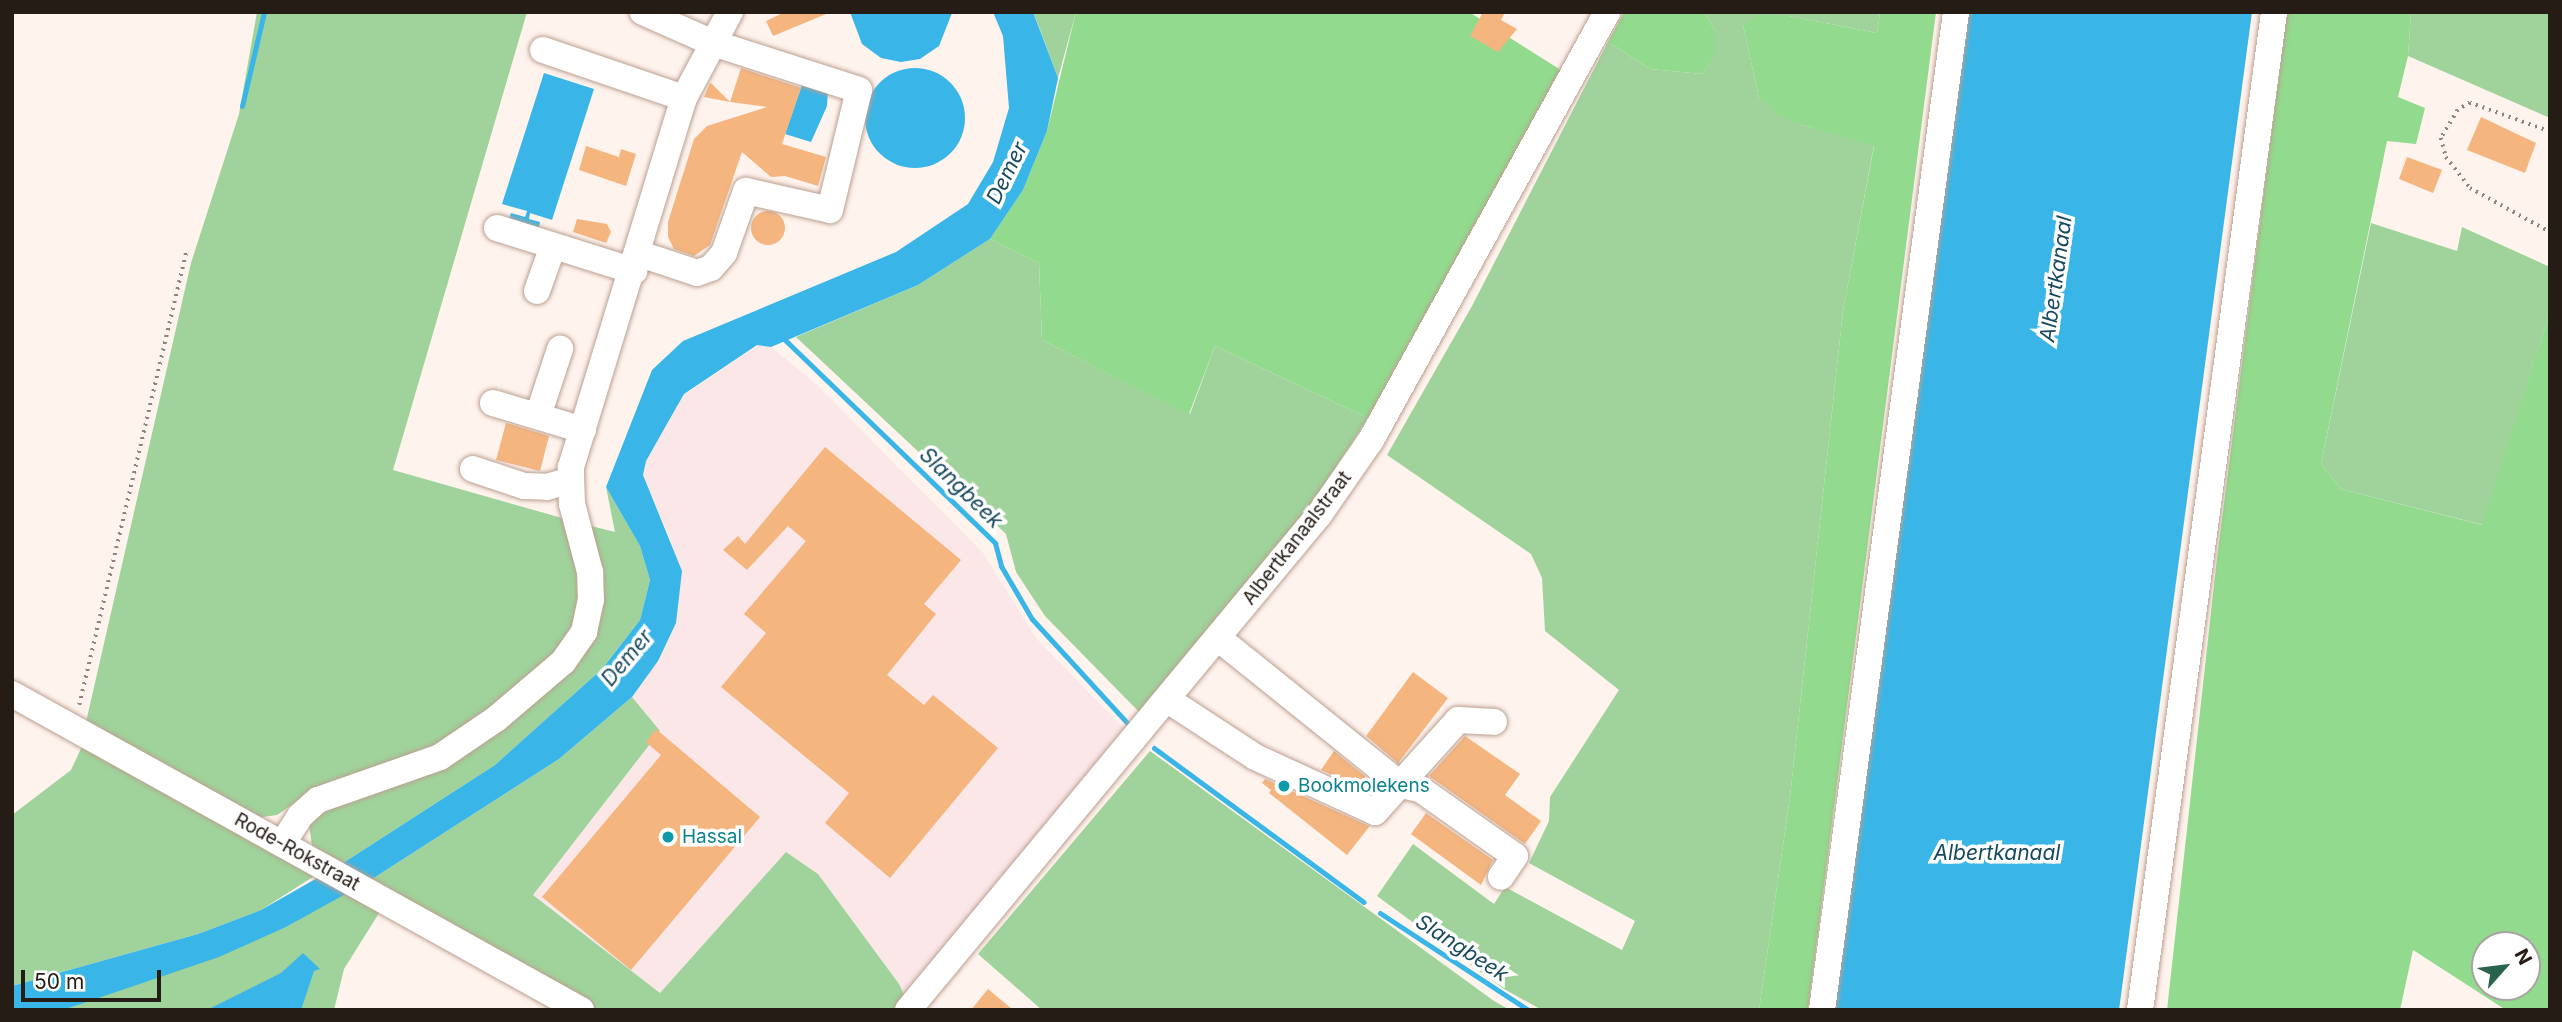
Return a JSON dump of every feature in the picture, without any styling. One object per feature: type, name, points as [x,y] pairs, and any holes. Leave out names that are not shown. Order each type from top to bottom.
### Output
[{"type":"street","points":[[282,844],[300,816],[318,800],[440,757],[496,719],[563,662],[584,632],[591,600],[590,572],[572,504],[571,480],[583,430],[637,263],[684,98],[730,12]]},
{"type":"street","name":"Albertkanaalstraat","points":[[908,1010],[1319,515],[1371,440],[1607,12]]},
{"type":"street","points":[[1822,1010],[1956,12]]},
{"type":"street","points":[[2140,1010],[2274,12]]},
{"type":"street","points":[[497,228],[553,246],[697,274],[711,268],[724,253],[746,191],[830,210],[859,90],[713,43],[646,13]]},
{"type":"street","points":[[543,50],[684,98]]},
{"type":"street","points":[[537,291],[553,246]]},
{"type":"street","points":[[538,416],[560,349]]},
{"type":"street","points":[[493,402],[583,430]]},
{"type":"street","points":[[473,469],[524,486],[547,487],[571,480]]},
{"type":"street","points":[[1218,638],[1401,785],[1420,789],[1515,856],[1501,877]]},
{"type":"street","name":"Rode-Rokstraat","points":[[12,694],[582,1010]]},
{"type":"street","points":[[1168,700],[1255,757],[1375,812],[1458,720],[1494,722]]},
{"type":"path","points":[[2550,132],[2470,103],[2458,110],[2441,138],[2446,157],[2470,188],[2550,232]]},
{"type":"path","points":[[74,728],[186,251]]},
{"type":"shaded area","points":[[758,345],[771,347],[816,384],[983,553],[1036,638],[1128,733],[905,997],[818,874],[786,852],[660,993],[532,894],[660,731],[632,697],[658,661],[671,541],[643,475],[646,461],[684,395]]},
{"type":"green space","points":[[257,12],[527,12],[393,470],[569,520],[580,554],[580,609],[561,652],[459,735],[416,757],[299,800],[277,815],[256,818],[86,722],[191,263],[239,114]]},
{"type":"green space","points":[[1033,12],[1076,12],[1058,78],[1036,19]]},
{"type":"green space","points":[[1076,12],[1469,12],[1564,72],[1368,418],[1215,346],[1189,414],[1042,340],[1039,263],[990,239],[1023,190],[1047,131]]},
{"type":"green space","points":[[1624,12],[1705,12],[1715,31],[1715,55],[1702,74],[1650,69],[1608,42]]},
{"type":"green space","points":[[1705,12],[1880,12],[1877,33],[1789,16],[1743,25],[1759,98],[1802,125],[1874,145],[1843,311],[1790,797],[1759,1010],[1542,1010],[1504,989],[1377,896],[1413,844],[1494,904],[1505,887],[1622,950],[1635,921],[1529,863],[1549,821],[1550,797],[1619,690],[1545,631],[1542,578],[1531,554],[1387,455],[1472,306],[1608,42],[1650,69],[1702,74],[1715,54],[1715,31]]},
{"type":"green space","points":[[1880,12],[1936,12],[1808,1010],[1759,1010],[1790,797],[1843,311],[1874,146],[1802,125],[1779,115],[1759,98],[1743,25],[1758,15],[1789,16],[1877,33]]},
{"type":"green space","points":[[2287,12],[2411,12],[2408,56],[2398,97],[2425,108],[2416,144],[2387,141],[2321,464],[2341,489],[2482,525],[2550,312],[2550,1010],[2506,1010],[2492,1001],[2541,1001],[2541,931],[2471,931],[2471,987],[2413,950],[2400,1010],[2167,1010],[2217,558]]},
{"type":"green space","points":[[2411,12],[2550,12],[2550,118],[2408,56]]},
{"type":"green space","points":[[2371,223],[2457,251],[2462,227],[2550,267],[2550,312],[2483,525],[2341,489],[2321,464]]},
{"type":"green space","points":[[990,239],[1039,263],[1042,340],[1190,414],[1215,346],[1368,418],[1286,545],[1143,716],[1045,616],[1016,572],[1006,534],[796,337],[918,285]]},
{"type":"green space","points":[[606,487],[640,546],[650,580],[640,620],[603,668],[495,765],[340,865],[312,846],[309,824],[319,812],[476,744],[600,602],[604,573],[591,526],[615,532]]},
{"type":"green space","points":[[632,697],[660,731],[533,895],[660,993],[786,852],[818,874],[899,984],[905,997],[895,1010],[591,1010],[369,881],[559,759]]},
{"type":"green space","points":[[84,742],[319,873],[261,910],[198,934],[12,986],[12,815],[71,770]]},
{"type":"green space","points":[[1150,751],[1510,1010],[1042,1010],[978,954]]},
{"type":"green space","points":[[348,891],[381,910],[344,969],[334,1010],[63,1010],[286,927]]},
{"type":"water","points":[[850,12],[952,13],[939,46],[920,59],[901,62],[881,58],[862,44]]},
{"type":"water","name":"Demer","points":[[993,12],[1033,12],[1058,78],[1047,131],[1023,190],[990,239],[918,285],[771,347],[757,345],[684,394],[646,461],[643,475],[682,571],[676,623],[658,661],[632,697],[559,759],[369,881],[286,927],[219,957],[63,1010],[12,1010],[12,986],[198,934],[261,910],[340,865],[495,765],[603,668],[640,620],[650,580],[640,546],[606,487],[652,370],[683,341],[896,252],[968,204],[993,162],[1009,108],[1003,36]]},
{"type":"water","name":"Albertkanaal","points":[[1969,12],[2252,12],[2119,1010],[1834,1010]]},
{"type":"water","points":[[915,68],[943,76],[957,90],[965,118],[957,146],[943,160],[915,168],[887,160],[873,146],[865,118],[873,90],[887,76]]},
{"type":"water","points":[[544,73],[594,89],[552,220],[530,213],[529,219],[540,222],[539,227],[509,219],[511,213],[525,217],[527,211],[502,204]]},
{"type":"water","points":[[803,82],[828,91],[827,106],[811,142],[785,134]]},
{"type":"water","points":[[303,953],[320,969],[314,971],[301,1010],[207,1010],[281,973]]},
{"type":"building","points":[[785,12],[831,12],[773,36],[766,21]]},
{"type":"building","points":[[1483,12],[1505,12],[1501,20],[1517,29],[1498,52],[1470,36]]},
{"type":"building","points":[[741,68],[801,88],[782,144],[826,157],[818,186],[785,176],[771,177],[742,152],[710,245],[694,256],[674,249],[668,237],[668,222],[694,139],[707,126],[767,107],[730,102]]},
{"type":"building","points":[[710,83],[712,84],[730,102],[704,97]]},
{"type":"building","points":[[2481,117],[2536,143],[2525,173],[2467,150]]},
{"type":"building","points":[[586,146],[619,157],[621,149],[636,154],[626,186],[579,170]]},
{"type":"building","points":[[2407,157],[2442,170],[2433,193],[2399,179]]},
{"type":"building","points":[[768,211],[780,216],[785,228],[780,240],[768,245],[756,240],[751,228],[756,216]]},
{"type":"building","points":[[577,219],[607,224],[611,232],[606,243],[573,232]]},
{"type":"building","points":[[506,423],[549,436],[540,471],[496,460]]},
{"type":"building","points":[[825,447],[961,560],[924,604],[936,614],[887,675],[924,705],[933,695],[998,748],[890,878],[825,823],[849,793],[721,687],[766,633],[744,614],[806,541],[788,526],[747,570],[723,550],[738,536],[745,544]]},
{"type":"building","points":[[1413,672],[1448,698],[1398,763],[1366,736]]},
{"type":"building","name":"Hassal","points":[[656,729],[760,817],[631,970],[542,897],[661,755],[646,742]]},
{"type":"building","points":[[1465,736],[1520,774],[1505,795],[1541,821],[1525,844],[1429,776]]},
{"type":"building","points":[[1334,751],[1372,782],[1366,790],[1321,770]]},
{"type":"building","points":[[1265,779],[1369,827],[1347,855],[1269,793],[1271,790],[1262,783]]},
{"type":"building","points":[[1426,813],[1493,860],[1481,885],[1411,834]]},
{"type":"building","points":[[988,989],[1013,1010],[971,1010]]},
{"type":"waterway","points":[[242,106],[264,12]]},
{"type":"waterway","name":"Slangbeek","points":[[783,338],[995,543],[1001,566],[1032,619],[1130,726]]},
{"type":"waterway","name":"Slangbeek","points":[[1154,748],[1364,902]]},
{"type":"waterway","name":"Slangbeek","points":[[1380,913],[1528,1010]]},
{"type":"place","name":"Bookmolekens","points":[[1284,786]]},
{"type":"place","name":"Hassal","points":[[668,837]]}]
